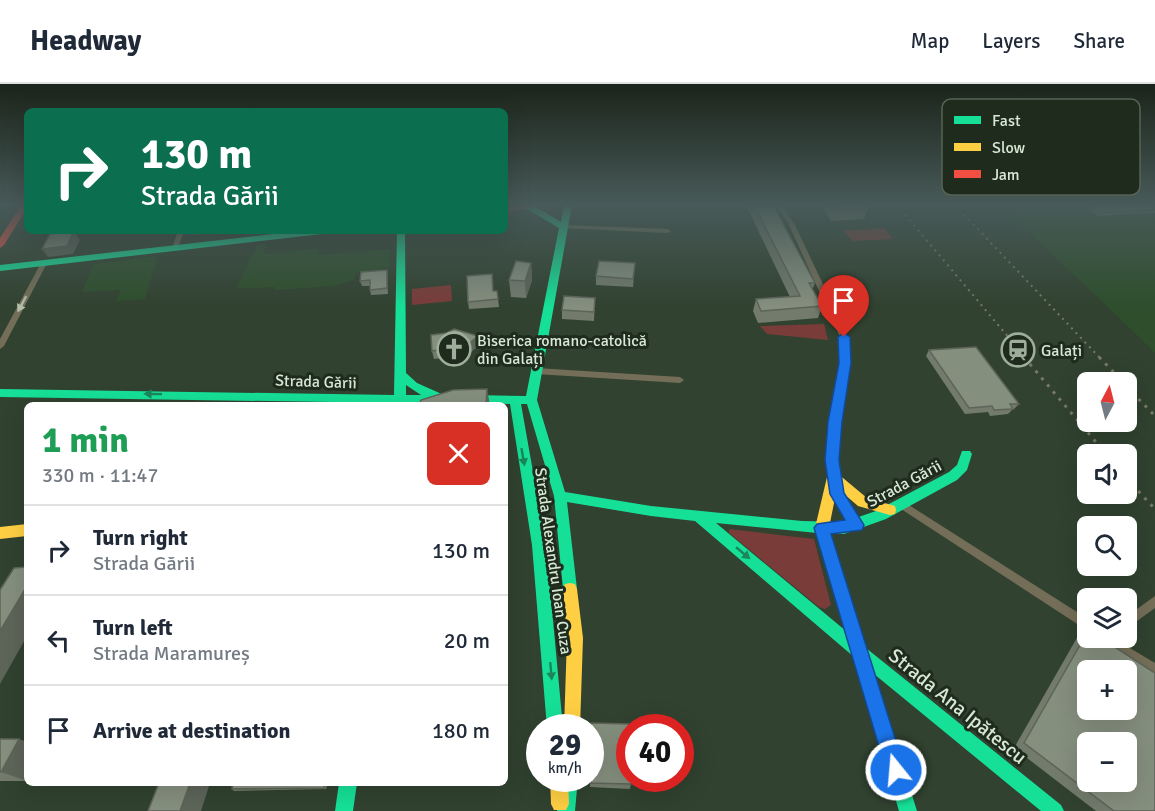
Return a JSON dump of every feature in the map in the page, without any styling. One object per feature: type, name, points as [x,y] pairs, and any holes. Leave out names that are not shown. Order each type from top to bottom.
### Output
[{"type":"main road","points":[[0,268],[253,239]]},
{"type":"main road","points":[[400,402],[401,239]]},
{"type":"main road","points":[[562,239],[531,400],[560,496],[575,638],[572,714]]},
{"type":"main road","points":[[400,374],[413,386],[451,398]]},
{"type":"main road","name":"Strada Gării","points":[[0,393],[400,402],[451,398],[531,400]]},
{"type":"main road","points":[[438,402],[451,398]]},
{"type":"main road","name":"Strada Alexandru Ioan Cuza","points":[[515,399],[539,545],[554,714]]},
{"type":"main road","name":"Strada Gării","points":[[560,496],[698,516],[822,528],[857,525],[953,476],[963,467],[966,454]]},
{"type":"main road","points":[[896,507],[863,502],[833,477],[828,489],[826,520],[822,528],[908,811]]},
{"type":"main road","name":"Strada Ana Ipătescu","points":[[698,516],[1055,811]]},
{"type":"main road","points":[[0,533],[24,530]]},
{"type":"main road","points":[[344,811],[348,786]]},
{"type":"main road","points":[[560,792],[561,811]]},
{"type":"main road","points":[[566,811],[568,792]]},
{"type":"street","points":[[175,248],[178,239]]},
{"type":"street","points":[[798,239],[838,321],[846,346],[835,422],[833,477],[837,494],[857,525]]},
{"type":"street","points":[[0,346],[44,263]]},
{"type":"street","points":[[536,371],[680,380]]},
{"type":"street","points":[[896,507],[1077,619]]},
{"type":"street","points":[[1137,615],[1155,601]]},
{"type":"street","points":[[1122,648],[1155,670]]},
{"type":"shaded area","points":[[851,239],[893,239],[853,241]]},
{"type":"shaded area","points":[[1036,239],[1155,239],[1155,353]]},
{"type":"shaded area","points":[[266,244],[264,254],[319,248],[318,255],[390,249],[390,268],[360,272],[355,274],[354,280],[333,286],[275,290],[275,287],[236,289],[257,245]]},
{"type":"shaded area","points":[[158,256],[145,299],[116,301],[121,290],[82,292],[94,264]]},
{"type":"shaded area","points":[[451,285],[452,301],[412,305],[412,289]]},
{"type":"shaded area","points":[[824,324],[828,340],[767,334],[760,326]]},
{"type":"shaded area","points":[[729,529],[814,539],[831,605],[825,609],[819,607],[729,533]]},
{"type":"building","points":[[47,239],[70,239],[67,246],[42,249]]},
{"type":"building","points":[[771,239],[791,239],[815,283],[809,283],[822,306],[761,311],[756,299],[800,296]]},
{"type":"building","points":[[516,261],[531,263],[525,281],[509,280]]},
{"type":"building","points":[[599,261],[635,263],[633,279],[596,276]]},
{"type":"building","points":[[387,270],[387,288],[370,290],[370,280],[360,281],[361,272]]},
{"type":"building","points":[[492,274],[493,291],[497,291],[498,299],[468,302],[467,276]]},
{"type":"building","points":[[564,296],[595,298],[594,312],[562,310]]},
{"type":"building","points":[[454,329],[478,336],[460,351],[449,348],[432,351],[431,335],[447,333]]},
{"type":"building","points":[[976,347],[1019,404],[1010,404],[1013,409],[994,410],[992,406],[969,408],[929,350]]},
{"type":"building","points":[[487,389],[486,402],[420,402],[453,390]]},
{"type":"building","points":[[24,567],[24,591],[0,631],[0,590],[14,568]]},
{"type":"building","points":[[1078,648],[1116,648],[1135,660],[1077,660],[1077,720],[1137,720],[1137,661],[1155,673],[1155,811],[1114,811],[1089,792],[1137,792],[1137,732],[1077,732],[1077,783],[1024,743]]},
{"type":"building","points":[[604,723],[616,724],[616,784],[604,783]]},
{"type":"building","points":[[0,739],[19,739],[1,772],[0,772]]},
{"type":"building","points":[[158,786],[189,786],[180,811],[148,811]]},
{"type":"building","points":[[232,786],[324,786],[324,788],[232,789]]},
{"type":"railway","points":[[926,239],[1026,358]]},
{"type":"railway","points":[[987,239],[1100,358]]},
{"type":"railway","points":[[1024,357],[1098,444]]},
{"type":"railway","points":[[1099,357],[1113,372]]},
{"type":"railway","points":[[1137,397],[1155,416]]},
{"type":"railway","points":[[1137,490],[1155,509]]},
{"type":"traffic: fast","points":[[0,268],[253,239]]},
{"type":"traffic: fast","points":[[400,402],[401,239]]},
{"type":"traffic: fast","points":[[562,239],[531,400],[560,496],[570,589]]},
{"type":"traffic: fast","points":[[400,374],[413,386],[436,397]]},
{"type":"traffic: fast","points":[[0,393],[374,400],[440,398]]},
{"type":"traffic: fast","points":[[472,399],[531,400]]},
{"type":"traffic: fast","points":[[515,400],[539,545],[554,714]]},
{"type":"traffic: fast","points":[[560,496],[651,511],[802,527],[844,528],[881,515],[953,476],[963,467],[966,454]]},
{"type":"traffic: fast","points":[[698,516],[859,652],[1055,811]]},
{"type":"traffic: fast","points":[[822,528],[908,811]]},
{"type":"traffic: fast","points":[[344,811],[348,786]]},
{"type":"traffic: fast","points":[[566,811],[568,792]]},
{"type":"traffic: slow","points":[[822,528],[833,477],[863,502],[890,510]]},
{"type":"traffic: slow","points":[[0,533],[24,530]]},
{"type":"traffic: slow","points":[[570,589],[575,638],[572,714]]},
{"type":"traffic: slow","points":[[560,792],[560,804]]},
{"type":"traffic: jam","points":[[0,245],[4,239]]},
{"type":"place","name":"Biserica romano-catolică din Galați","points":[[454,349]]},
{"type":"place","name":"Galați","points":[[1018,350]]},
{"type":"route","points":[[844,337],[845,363],[835,422],[832,460],[834,486],[837,494],[857,525],[822,528],[896,770]]}]
